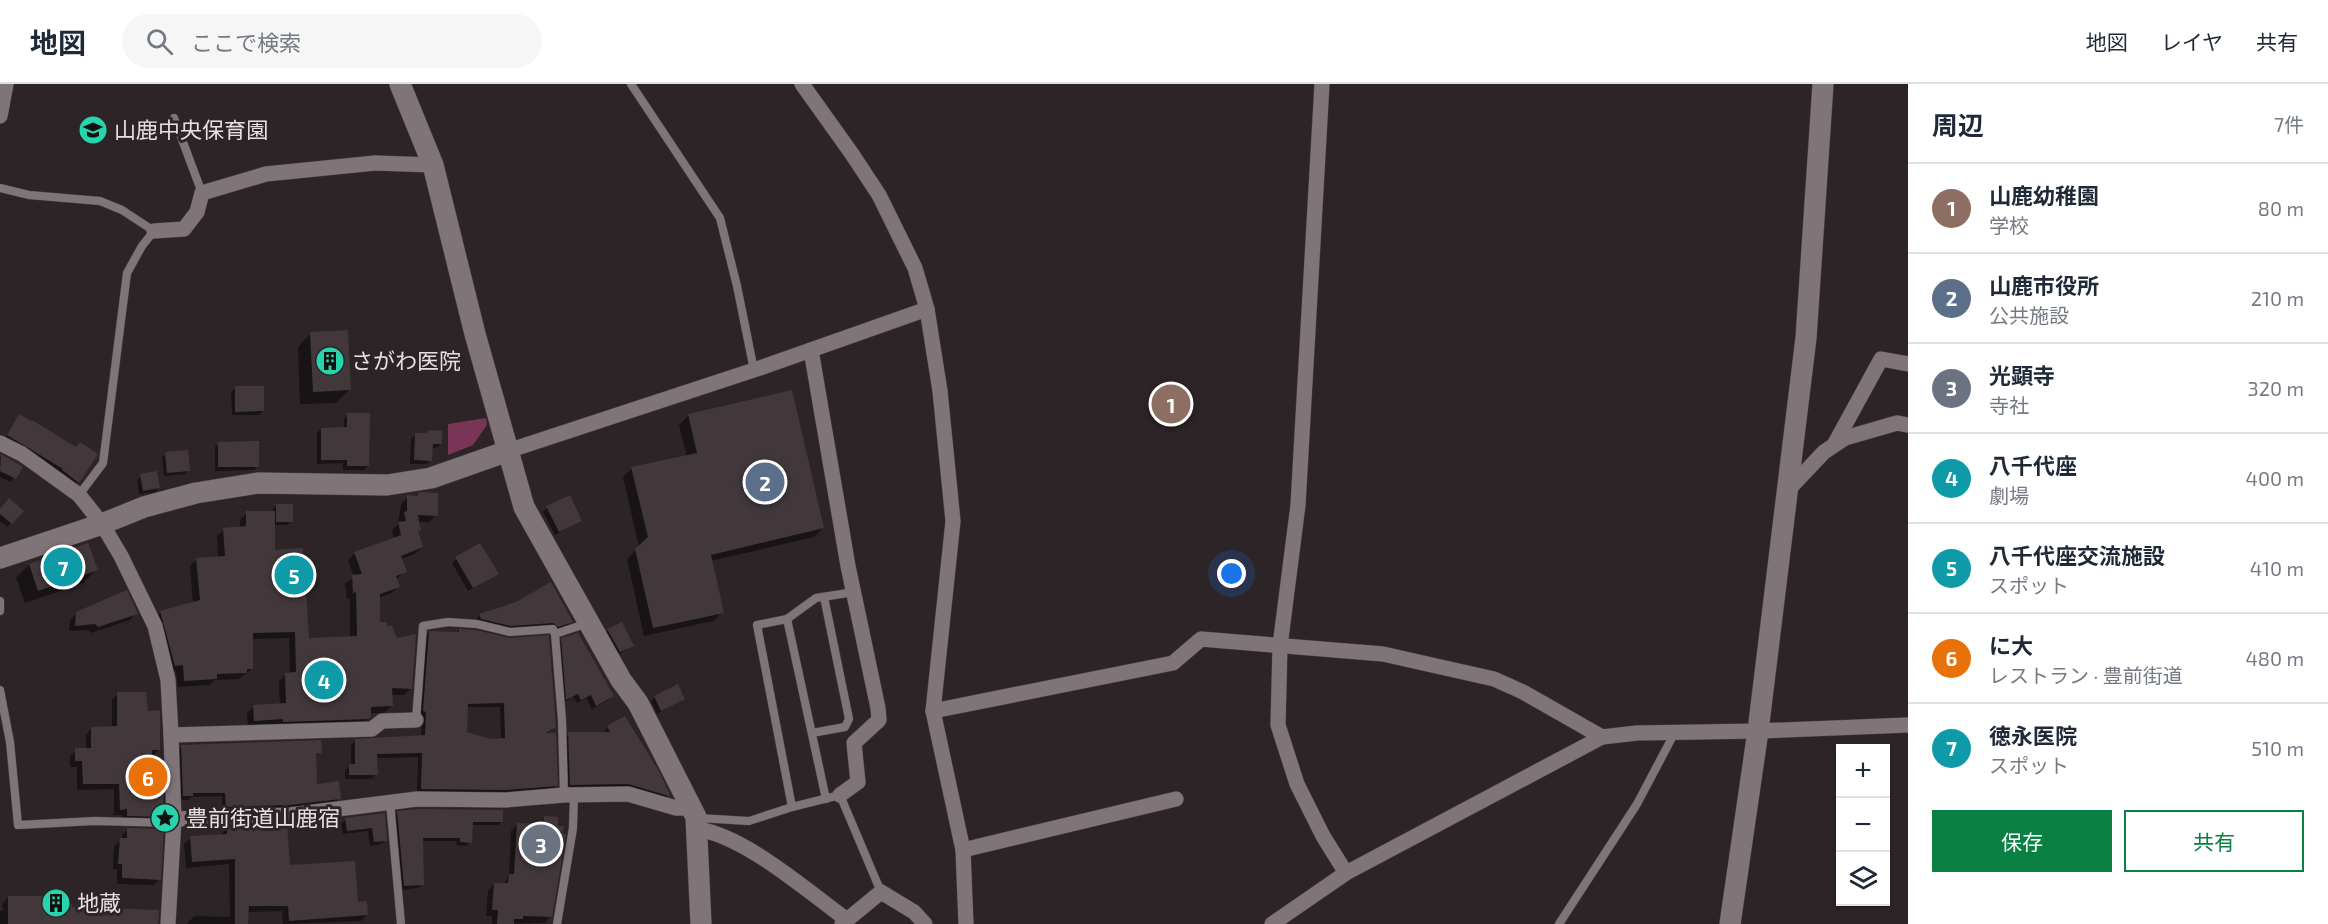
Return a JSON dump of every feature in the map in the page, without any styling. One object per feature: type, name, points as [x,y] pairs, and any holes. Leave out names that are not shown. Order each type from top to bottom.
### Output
[{"type":"street","points":[[0,116],[6,84]]},
{"type":"street","points":[[400,84],[433,165],[475,334],[524,507],[621,680],[638,703],[695,818],[707,831],[752,851],[844,921],[881,892],[914,912],[925,924]]},
{"type":"street","points":[[802,84],[879,195],[915,268],[927,309],[940,391],[953,521],[933,711],[963,850],[966,924]]},
{"type":"street","points":[[1322,84],[1298,505],[1280,646],[1278,724],[1297,784],[1323,836],[1346,873]]},
{"type":"street","points":[[1730,924],[1758,731],[1806,338],[1823,84]]},
{"type":"street","points":[[154,231],[184,229],[197,212],[202,193],[266,174],[375,163],[433,165]]},
{"type":"street","points":[[0,558],[102,524],[144,507],[196,493],[258,483],[387,484],[431,478],[754,370],[927,309]]},
{"type":"street","points":[[812,350],[879,720],[854,743],[858,782],[833,797]]},
{"type":"street","points":[[1834,445],[1881,359],[1908,363]]},
{"type":"street","points":[[1788,489],[1824,452],[1845,438],[1897,423],[1908,425]]},
{"type":"street","points":[[0,443],[22,454],[79,495],[102,524],[121,556],[155,626],[168,680],[171,735],[174,821],[168,924]]},
{"type":"street","points":[[933,711],[1173,663],[1202,639],[1383,654],[1494,679],[1523,692],[1602,737]]},
{"type":"street","points":[[171,735],[372,729],[382,721],[416,720]]},
{"type":"street","points":[[1272,924],[1346,873],[1602,737],[1637,733],[1908,725]]},
{"type":"street","points":[[174,821],[290,815],[417,799],[506,800],[569,795],[628,794],[676,808],[695,818]]},
{"type":"street","points":[[963,850],[1176,799]]},
{"type":"street","points":[[695,818],[701,924]]},
{"type":"lane","points":[[631,84],[720,218],[737,285],[754,370]]},
{"type":"lane","points":[[174,118],[202,193]]},
{"type":"lane","points":[[0,188],[29,195],[100,201],[122,210],[154,231],[142,246],[127,273],[103,463],[79,495]]},
{"type":"lane","points":[[792,807],[757,625],[787,620],[816,598],[854,592]]},
{"type":"lane","points":[[812,734],[844,727],[849,719],[824,597]]},
{"type":"lane","points":[[0,601],[0,611]]},
{"type":"lane","points":[[787,620],[812,734],[833,797],[881,892]]},
{"type":"lane","points":[[416,720],[423,626],[448,622],[477,624],[510,632],[553,629],[573,828],[557,924]]},
{"type":"lane","points":[[555,634],[589,622]]},
{"type":"lane","points":[[0,690],[2,721],[10,742],[18,825],[94,820],[174,821]]},
{"type":"lane","points":[[1559,924],[1637,804],[1675,732]]},
{"type":"lane","points":[[695,818],[749,821],[833,797]]},
{"type":"lane","points":[[390,802],[401,924]]},
{"type":"shaded area","points":[[486,418],[487,425],[473,445],[448,455],[448,424]]},
{"type":"building","name":"さがわ医院","points":[[348,330],[351,390],[313,392],[310,332]]},
{"type":"building","points":[[235,386],[264,386],[264,411],[235,412]]},
{"type":"building","points":[[792,390],[824,528],[711,555],[724,613],[653,628],[635,549],[648,537],[631,467],[697,453],[688,414]]},
{"type":"building","points":[[347,413],[370,413],[369,466],[347,466],[347,460],[321,460],[321,428],[347,427]]},
{"type":"building","points":[[19,414],[76,447],[80,442],[98,454],[79,483],[63,469],[7,435]]},
{"type":"building","points":[[429,430],[442,431],[442,444],[433,444],[432,461],[414,460],[415,433],[426,433]]},
{"type":"building","points":[[259,441],[259,467],[218,467],[218,442]]},
{"type":"building","points":[[188,450],[190,471],[167,473],[165,452]]},
{"type":"building","points":[[1,454],[23,467],[16,479],[0,471]]},
{"type":"building","points":[[157,471],[160,488],[143,491],[140,474]]},
{"type":"building","points":[[421,492],[438,493],[438,516],[418,515],[421,531],[418,531],[423,547],[401,556],[407,572],[396,576],[400,587],[380,594],[380,622],[387,622],[387,626],[392,626],[397,638],[416,634],[412,689],[392,688],[393,706],[371,707],[371,717],[368,719],[254,721],[253,705],[286,703],[285,673],[296,672],[295,632],[253,633],[253,669],[247,669],[247,673],[217,674],[217,679],[184,681],[183,665],[175,666],[160,611],[200,600],[196,558],[225,556],[223,528],[246,526],[246,511],[275,511],[275,550],[303,548],[309,638],[357,636],[356,592],[353,593],[352,575],[362,574],[354,552],[401,535],[398,522],[406,521],[404,512],[407,511],[407,495],[418,496]]},
{"type":"building","points":[[570,495],[582,521],[559,532],[546,506]]},
{"type":"building","points":[[9,498],[24,511],[12,524],[0,514],[0,509]]},
{"type":"building","points":[[276,504],[293,504],[293,522],[276,522]]},
{"type":"building","points":[[88,543],[98,570],[38,591],[29,564]]},
{"type":"building","points":[[480,543],[499,574],[473,588],[455,557]]},
{"type":"building","points":[[551,582],[573,622],[558,627],[553,623],[511,626],[481,619],[479,614],[516,602]]},
{"type":"building","points":[[127,590],[138,614],[98,627],[95,624],[75,626],[76,612]]},
{"type":"building","points":[[622,622],[634,646],[620,652],[607,629]]},
{"type":"building","points":[[459,629],[476,630],[510,638],[549,635],[556,727],[546,733],[556,733],[558,786],[506,790],[421,789],[422,753],[377,754],[378,775],[349,775],[349,764],[355,764],[355,739],[425,735],[426,712],[423,711],[429,631],[459,632]],"holes":[[[504,703],[505,738],[491,739],[467,732],[468,704]]]},
{"type":"building","points":[[578,633],[614,696],[596,706],[591,695],[581,700],[578,694],[566,700],[561,638]]},
{"type":"building","points":[[678,684],[685,699],[661,711],[654,696]]},
{"type":"building","points":[[117,692],[146,692],[148,711],[160,710],[160,750],[152,750],[153,792],[163,791],[164,817],[127,816],[127,809],[120,810],[119,784],[83,784],[82,761],[75,761],[75,748],[91,748],[91,727],[117,726]]},
{"type":"building","points":[[625,716],[660,773],[669,796],[628,784],[570,785],[568,732],[610,732],[607,726]]},
{"type":"building","points":[[321,740],[322,753],[316,754],[317,784],[339,781],[341,799],[289,805],[226,807],[225,793],[193,793],[193,796],[183,796],[181,745]]},
{"type":"building","points":[[418,809],[503,810],[503,822],[473,822],[472,843],[460,842],[460,838],[423,838],[424,885],[404,886],[397,811]]},
{"type":"building","points":[[385,813],[387,841],[374,842],[372,828],[347,831],[345,818]]},
{"type":"building","points":[[544,816],[558,817],[558,826],[564,826],[563,834],[566,834],[552,917],[523,916],[523,919],[514,919],[514,924],[497,924],[498,910],[492,910],[494,883],[508,883],[509,874],[514,874],[517,823],[543,824]]},
{"type":"building","points":[[287,825],[290,865],[355,861],[358,902],[367,901],[368,915],[289,921],[288,906],[249,906],[248,924],[235,924],[235,859],[192,862],[190,836],[227,834],[227,827]]},
{"type":"building","points":[[127,828],[164,829],[161,880],[122,878],[122,864],[118,864],[120,838],[127,838]]},
{"type":"building","points":[[8,896],[42,896],[42,900],[58,900],[58,904],[72,904],[72,907],[159,910],[158,924],[8,924]]},
{"type":"place","name":"山鹿中央保育園","points":[[93,130]]},
{"type":"place","name":"さがわ医院","points":[[330,361]]},
{"type":"place","name":"山鹿幼稚園","points":[[1171,404]]},
{"type":"place","name":"山鹿市役所","points":[[765,482]]},
{"type":"place","name":"徳永医院","points":[[63,567]]},
{"type":"place","name":"八千代座交流施設","points":[[294,575]]},
{"type":"place","name":"八千代座","points":[[324,680]]},
{"type":"place","name":"に大","points":[[148,777]]},
{"type":"place","name":"豊前街道山鹿宿","points":[[165,818]]},
{"type":"place","name":"光顕寺","points":[[541,844]]},
{"type":"place","name":"地蔵","points":[[56,903]]}]
